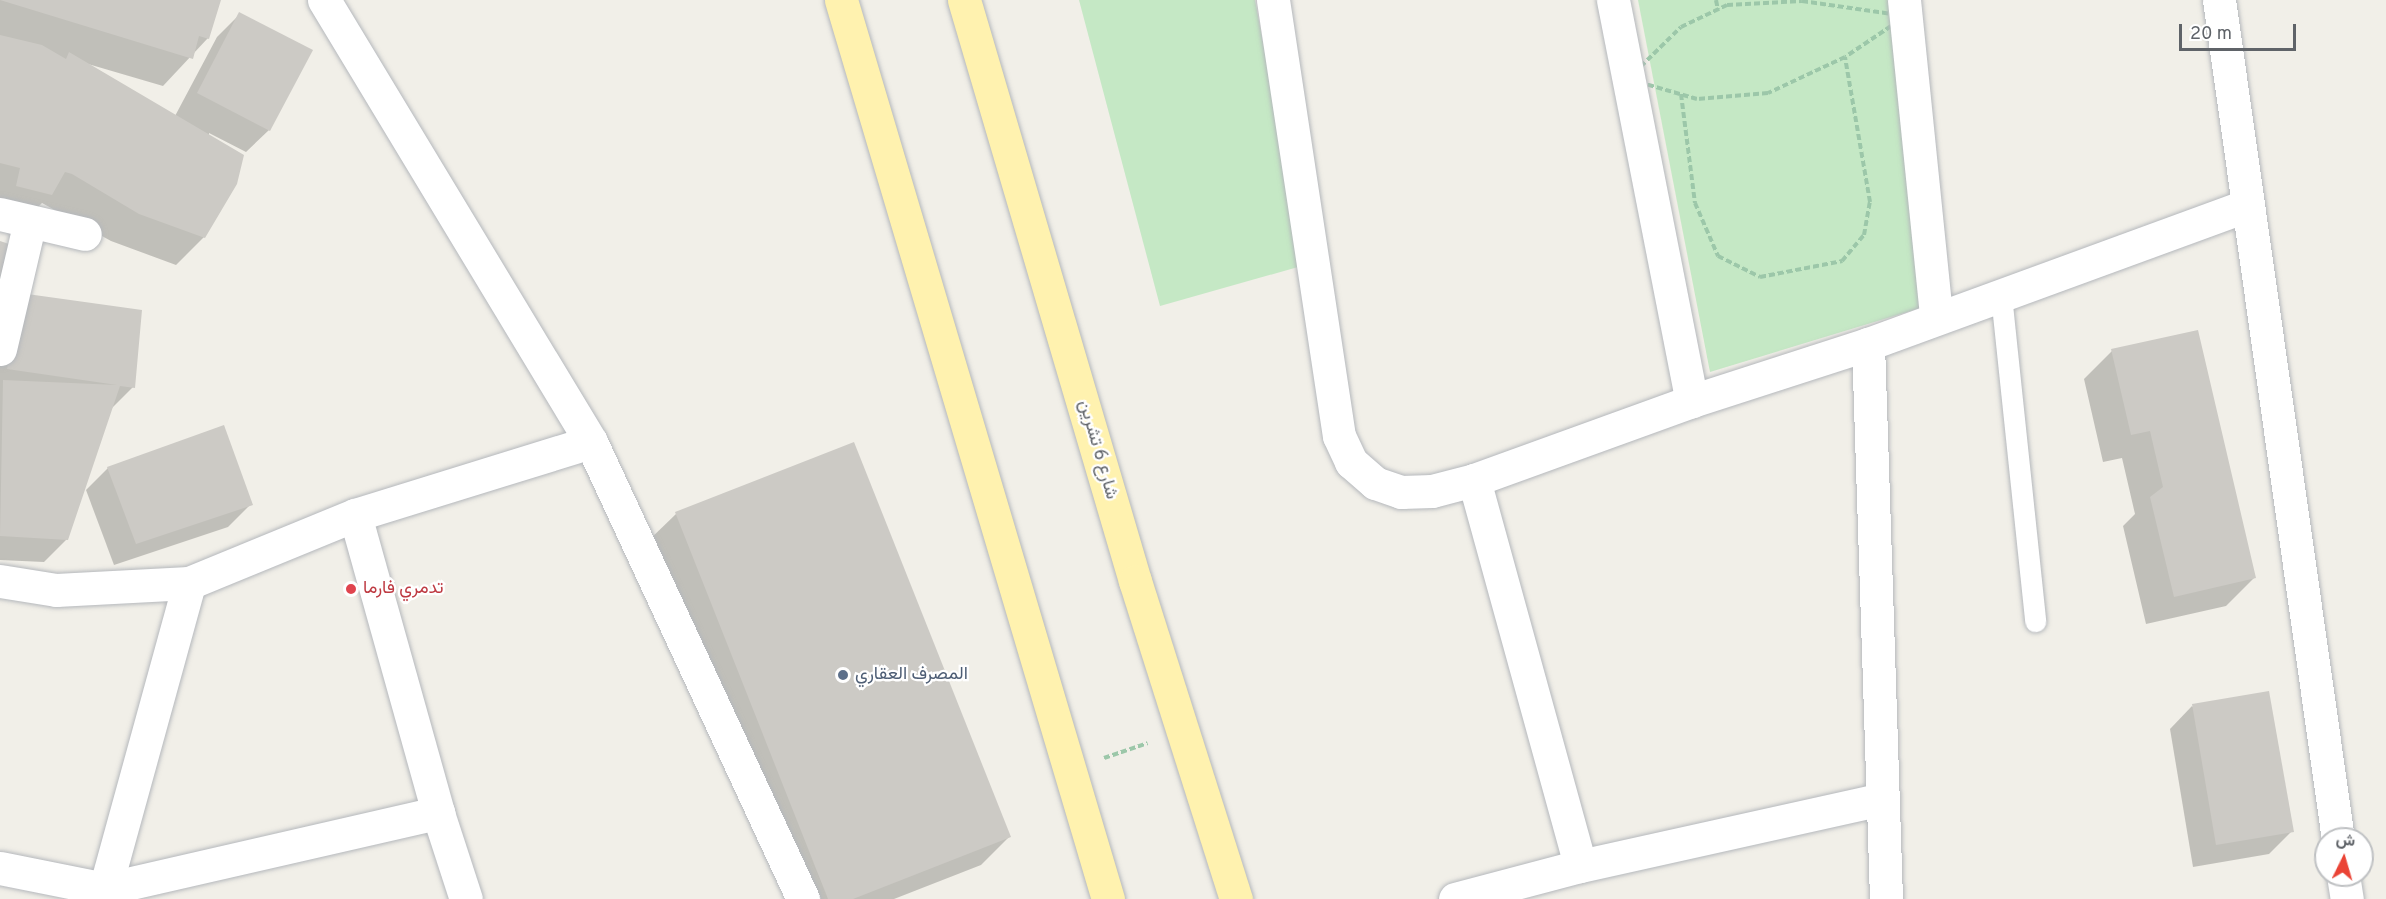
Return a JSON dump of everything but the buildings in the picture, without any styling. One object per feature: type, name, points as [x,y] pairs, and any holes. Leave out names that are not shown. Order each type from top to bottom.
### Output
[{"type":"main road","points":[[841,0],[1108,899]]},
{"type":"main road","name":"شارع 6 تشرين","points":[[964,0],[1183,731],[1236,899]]},
{"type":"street","points":[[324,0],[591,442],[803,899]]},
{"type":"street","points":[[1273,0],[1339,436],[1351,462],[1375,483],[1401,492],[1432,492],[1474,480],[1692,401],[1868,344],[1936,317],[2246,206]]},
{"type":"street","points":[[1613,0],[1692,401]]},
{"type":"street","points":[[2219,0],[2246,206],[2336,827]]},
{"type":"street","points":[[1905,8],[1936,317]]},
{"type":"street","points":[[0,349],[15,217],[85,234]]},
{"type":"street","points":[[1868,344],[1886,899]]},
{"type":"street","points":[[0,581],[56,590],[189,583],[355,515],[591,442]]},
{"type":"street","points":[[1474,480],[1580,866]]},
{"type":"street","points":[[355,515],[438,813],[466,899]]},
{"type":"street","points":[[105,889],[189,583]]},
{"type":"street","points":[[1455,899],[1580,866],[1881,799]]},
{"type":"street","points":[[0,868],[105,889],[438,813]]},
{"type":"lane","points":[[2001,295],[2035,621]]},
{"type":"path","points":[[1716,0],[1718,10]]},
{"type":"path","points":[[1802,1],[1905,8],[1845,57],[1768,93],[1697,99],[1628,79],[1681,27],[1727,5],[1802,1]]},
{"type":"path","points":[[1681,94],[1695,203],[1718,256],[1760,277],[1842,261],[1864,235],[1870,202],[1845,57]]},
{"type":"path","points":[[1069,770],[1183,731]]},
{"type":"green space","points":[[1079,0],[1255,0],[1305,265],[1160,306]]},
{"type":"green space","points":[[1638,0],[1891,0],[1927,306],[1710,372]]},
{"type":"place","name":"تدمري فارما","points":[[351,589]]},
{"type":"place","name":"المصرف العقاري","points":[[843,675]]}]
